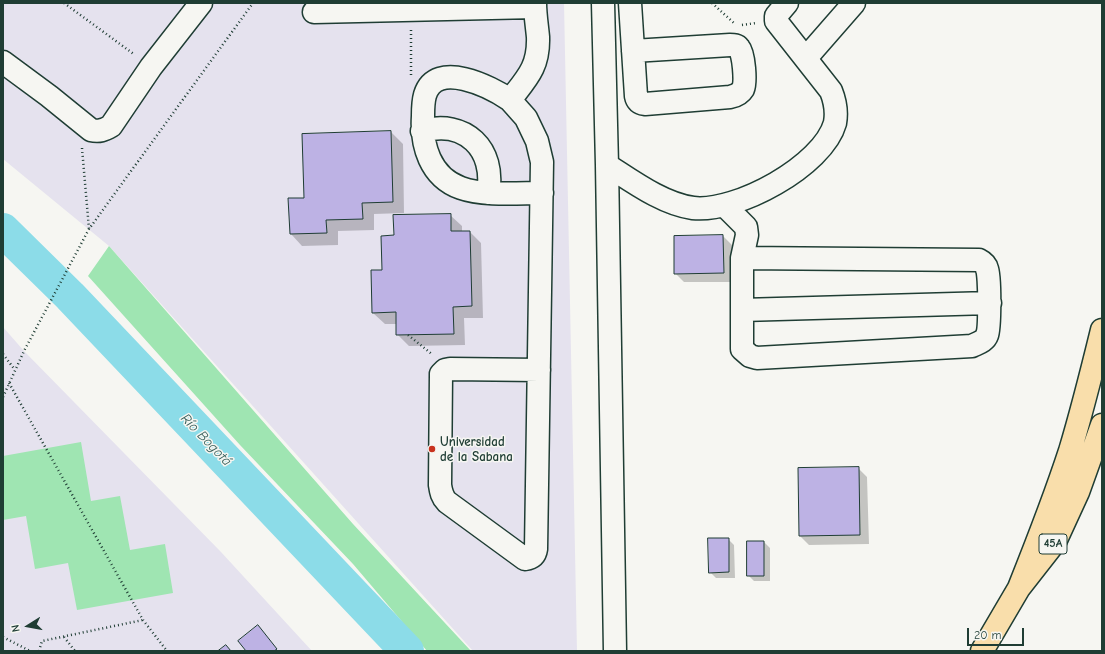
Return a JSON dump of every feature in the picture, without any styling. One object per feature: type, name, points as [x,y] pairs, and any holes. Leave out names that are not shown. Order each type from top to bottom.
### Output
[{"type":"highway","points":[[1019,588],[1046,520],[1070,452],[1090,382],[1102,330]]},
{"type":"highway","name":"45A","points":[[982,651],[1019,588],[1056,542],[1078,492],[1102,425]]},
{"type":"lane","points":[[3,62],[49,96],[91,130],[104,130],[111,126],[151,67],[201,3]]},
{"type":"lane","points":[[603,3],[615,651]]},
{"type":"lane","points":[[630,3],[633,51],[636,96],[640,103],[645,104],[730,97],[737,95],[742,90],[745,83],[742,54],[740,49],[736,46],[730,45],[633,51]]},
{"type":"lane","points":[[607,165],[642,187],[678,204],[701,208],[738,200],[769,187],[785,178],[811,158],[823,145],[831,133],[835,123],[835,101],[831,90],[776,21],[776,16],[787,3]]},
{"type":"lane","points":[[806,58],[854,3]]},
{"type":"lane","points":[[314,12],[535,5],[538,53],[535,64],[528,76],[510,100]]},
{"type":"lane","points":[[540,370],[450,369],[445,370],[441,374],[441,492],[447,502],[525,559],[531,558],[535,554],[536,549],[540,370],[542,193],[542,162],[537,141],[526,118],[510,100],[495,90],[464,79],[446,78],[438,80],[430,86],[425,94],[423,105],[422,131],[427,154],[438,172],[450,183],[473,192],[542,193]]},
{"type":"lane","points":[[422,131],[434,128],[446,128],[458,131],[469,137],[478,145],[485,156],[489,168],[490,180],[488,192]]},
{"type":"lane","points":[[724,204],[746,227],[748,235],[742,258],[742,349],[750,356],[757,358],[972,346],[981,342],[987,335],[990,303],[988,270],[985,264],[979,260],[742,258]]},
{"type":"lane","points":[[742,310],[990,303]]},
{"type":"path","points":[[64,3],[151,67]]},
{"type":"path","points":[[3,397],[24,351],[89,229],[253,3]]},
{"type":"path","points":[[712,3],[737,26],[736,46]]},
{"type":"path","points":[[79,120],[89,229]]},
{"type":"path","points":[[408,334],[450,369]]},
{"type":"path","points":[[3,354],[15,370]]},
{"type":"path","points":[[9,383],[144,620],[167,651]]},
{"type":"path","points":[[39,651],[42,641],[144,620]]},
{"type":"path","points":[[3,637],[30,651]]},
{"type":"path","points":[[64,637],[75,651]]},
{"type":"shaded area","name":"Universidad de la Sabana","points":[[3,3],[564,3],[577,651],[473,651],[109,246],[3,159]]},
{"type":"shaded area","points":[[3,327],[24,351],[221,552],[312,651],[3,651]]},
{"type":"green space","points":[[109,246],[353,524],[471,651],[427,651],[353,564],[240,445],[88,276]]},
{"type":"green space","points":[[81,442],[91,501],[120,496],[130,550],[165,544],[173,593],[77,610],[68,563],[35,569],[26,516],[3,520],[3,456]]},
{"type":"building","points":[[391,131],[393,202],[362,203],[363,219],[326,220],[327,233],[290,234],[288,198],[304,198],[302,134]]},
{"type":"building","points":[[451,214],[451,231],[470,231],[472,306],[453,307],[454,334],[396,335],[396,312],[372,313],[371,270],[382,270],[381,236],[394,235],[393,215]]},
{"type":"building","points":[[723,235],[724,273],[674,274],[674,236]]},
{"type":"building","points":[[859,467],[860,535],[799,536],[798,468]]},
{"type":"building","points":[[708,538],[729,538],[729,572],[709,573]]},
{"type":"building","points":[[747,541],[764,541],[764,576],[747,576]]},
{"type":"building","points":[[258,625],[277,649],[274,651],[246,651],[238,641]]},
{"type":"building","points":[[226,645],[231,651],[218,651]]},
{"type":"waterway","name":"Río Bogotá","points":[[3,230],[70,296],[407,651]]},
{"type":"place","name":"Universidad de la Sabana","points":[[432,449]]}]
